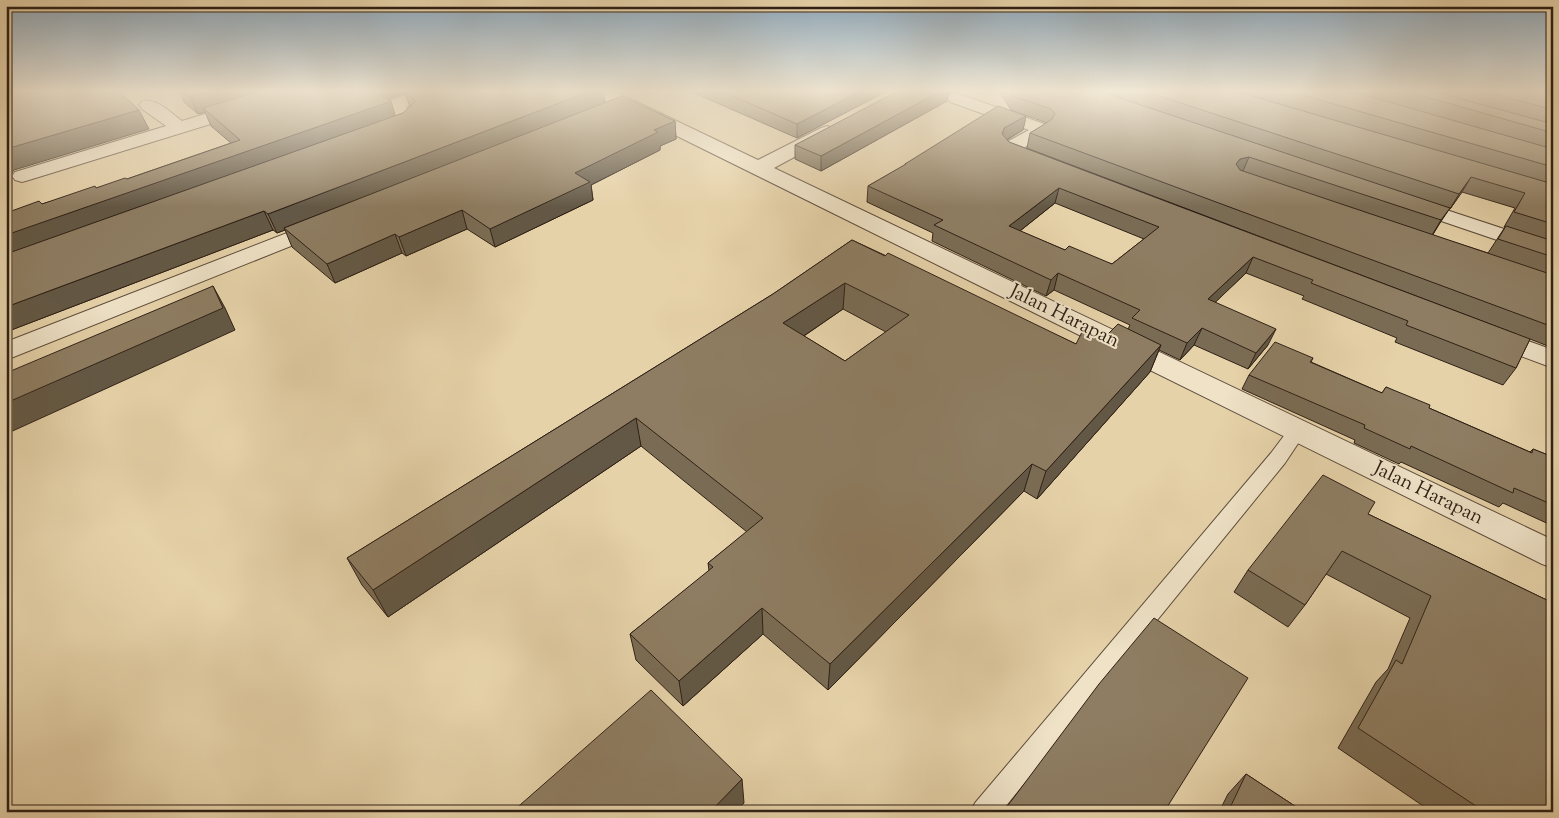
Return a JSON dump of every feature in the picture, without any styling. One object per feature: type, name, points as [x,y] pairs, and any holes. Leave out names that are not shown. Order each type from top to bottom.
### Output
[{"type":"street","points":[[22,176],[172,130]]},
{"type":"street","points":[[365,138],[385,130]]},
{"type":"street","name":"Jalan Harapan","points":[[678,130],[1553,554]]},
{"type":"street","points":[[758,168],[830,130]]},
{"type":"street","points":[[1040,130],[1010,148],[1060,169]]},
{"type":"street","points":[[1393,198],[1553,252]]},
{"type":"street","points":[[107,334],[324,237],[345,216]]},
{"type":"street","points":[[6,352],[324,237]]},
{"type":"street","points":[[1469,327],[1553,360]]},
{"type":"lane","points":[[984,812],[1278,458],[1298,430]]},
{"type":"building","points":[[6,130],[70,130],[6,149]]},
{"type":"building","points":[[229,130],[307,130],[6,235],[6,213],[39,201],[42,204],[95,186],[96,188],[125,178],[127,179],[240,140]]},
{"type":"building","points":[[355,130],[488,130],[268,214],[264,211],[6,307],[6,254]]},
{"type":"building","points":[[534,130],[654,130],[658,132],[575,173],[590,182],[490,229],[462,210],[399,237],[395,234],[327,264],[284,228]]},
{"type":"building","points":[[823,130],[869,130],[821,156],[795,145]]},
{"type":"building","points":[[959,130],[1003,130],[1002,134],[1009,142],[1530,339],[1516,368],[1406,325],[1408,321],[1311,283],[1313,280],[1253,257],[1208,299],[1276,329],[1256,353],[1202,328],[1187,343],[1132,318],[1140,310],[1058,273],[1051,280],[934,225],[943,220],[868,186]],"holes":[[[1059,188],[1159,227],[1112,264],[1069,246],[1065,250],[1009,226]]]},
{"type":"building","points":[[1035,130],[1217,130],[1450,208],[1441,220],[1249,157],[1240,159],[1236,164],[1240,170],[1553,275],[1553,327],[1030,133]]},
{"type":"building","points":[[1264,130],[1369,130],[1553,184],[1553,224],[1514,212],[1525,193],[1471,177],[1459,194]]},
{"type":"building","points":[[1425,130],[1487,130],[1553,149],[1553,167]]},
{"type":"building","points":[[1506,226],[1553,241],[1553,257],[1498,239]]},
{"type":"building","points":[[852,240],[885,256],[888,253],[1076,344],[1083,330],[1103,339],[1118,324],[1161,345],[1046,471],[1032,464],[830,664],[762,608],[679,681],[630,634],[713,567],[708,563],[763,518],[636,418],[373,590],[347,558],[773,294]],"holes":[[[845,283],[909,315],[845,361],[783,323]]]},
{"type":"building","points":[[213,286],[223,308],[6,403],[6,373]]},
{"type":"building","points":[[1275,342],[1313,358],[1310,362],[1382,393],[1386,387],[1430,405],[1429,408],[1532,453],[1533,449],[1553,457],[1553,505],[1514,488],[1513,493],[1411,446],[1410,449],[1364,428],[1365,425],[1249,375]]},
{"type":"building","points":[[1323,475],[1375,502],[1368,514],[1553,603],[1553,812],[1485,812],[1358,728],[1396,660],[1402,664],[1431,596],[1342,551],[1305,605],[1248,570]]},
{"type":"building","points":[[1154,618],[1248,678],[1164,812],[1003,812],[1099,684]]},
{"type":"building","points":[[651,690],[742,779],[710,812],[512,812]]},
{"type":"building","points":[[1246,774],[1304,812],[1228,812]]}]
